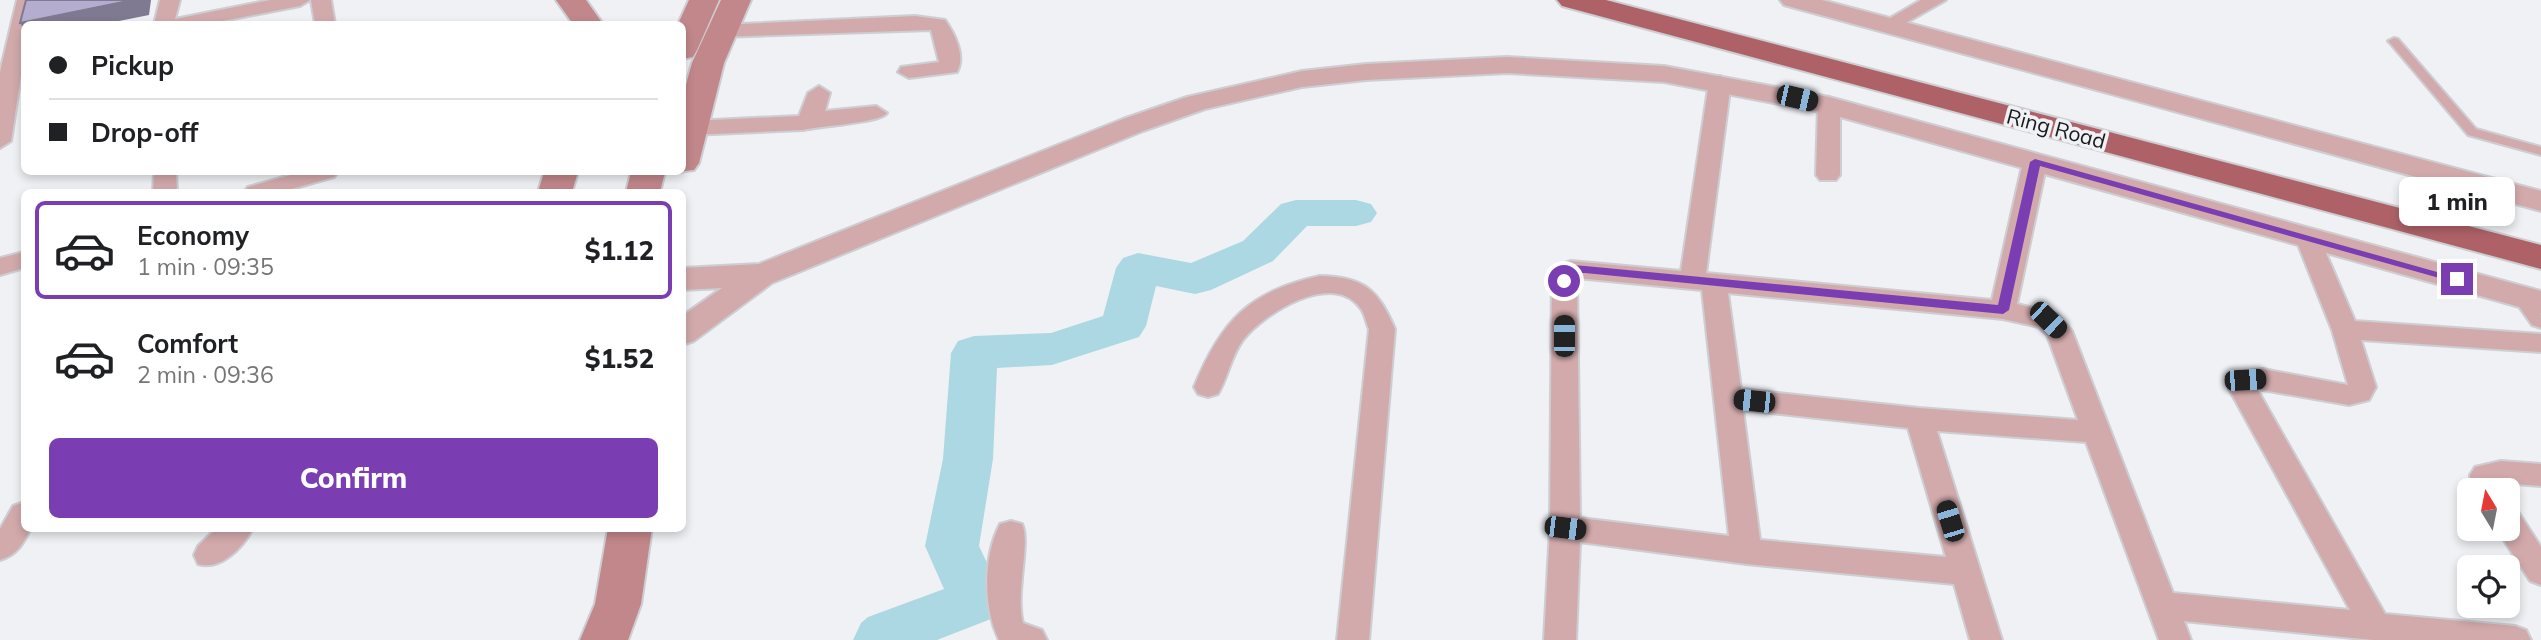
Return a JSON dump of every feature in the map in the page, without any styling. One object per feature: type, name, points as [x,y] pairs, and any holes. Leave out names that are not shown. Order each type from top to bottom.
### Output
[{"type":"highway","name":"Ring Road","points":[[1572,0],[2541,257]]},
{"type":"highway","name":"Ring Road","points":[[1640,0],[2541,235]]},
{"type":"main road","points":[[571,0],[587,21]]},
{"type":"main road","points":[[686,41],[704,0]]},
{"type":"main road","points":[[686,147],[708,62],[736,0]]},
{"type":"main road","points":[[604,640],[618,604],[629,532]]},
{"type":"street","points":[[22,21],[27,0]]},
{"type":"street","points":[[165,21],[170,0]]},
{"type":"street","points":[[194,21],[300,0]]},
{"type":"street","points":[[321,0],[324,21]]},
{"type":"street","points":[[1793,0],[1830,5],[1890,24],[2541,201]]},
{"type":"street","points":[[1890,24],[1936,0]]},
{"type":"street","points":[[720,31],[915,22],[937,24],[943,31],[950,59],[948,67],[909,72]]},
{"type":"street","points":[[0,141],[12,63],[21,25]]},
{"type":"street","points":[[686,330],[763,275],[1133,125],[1197,103],[1250,89],[1366,72],[1507,65],[1664,74],[1720,82],[1829,106],[2307,237],[2536,306]]},
{"type":"street","points":[[1720,82],[1704,280],[1726,398],[1746,551]]},
{"type":"street","points":[[812,119],[819,93]]},
{"type":"street","points":[[1828,175],[1829,106]]},
{"type":"street","points":[[691,128],[803,123],[812,119],[876,113]]},
{"type":"street","points":[[2003,310],[2035,162]]},
{"type":"street","points":[[266,189],[316,175]]},
{"type":"street","points":[[2307,237],[2345,330],[2362,387],[2359,393],[2349,394],[2263,379],[2245,380],[2243,389],[2374,624]]},
{"type":"street","points":[[0,267],[21,261]]},
{"type":"street","points":[[1560,640],[1565,528],[1565,272],[1571,269],[2003,310],[2048,320],[2059,331],[2175,640]]},
{"type":"street","points":[[686,279],[763,275]]},
{"type":"street","points":[[1208,387],[1223,351],[1240,325],[1268,302],[1300,290],[1327,285],[1350,288],[1369,300],[1382,329],[1353,640]]},
{"type":"street","points":[[2345,330],[2541,343]]},
{"type":"street","points":[[1726,398],[1919,419],[2097,432]]},
{"type":"street","points":[[1919,419],[1986,640]]},
{"type":"street","points":[[2485,478],[2485,475],[2501,472],[2541,475]]},
{"type":"street","points":[[0,548],[10,539],[21,519]]},
{"type":"street","points":[[1565,528],[1746,551],[1966,572]]},
{"type":"street","points":[[209,555],[234,532]]},
{"type":"street","points":[[1011,533],[1002,606],[1005,624],[1013,636],[1031,640]]},
{"type":"street","points":[[2520,540],[2541,572]]},
{"type":"street","points":[[2164,606],[2374,624],[2515,640]]},
{"type":"lane","points":[[2394,41],[2472,132],[2541,151]]},
{"type":"building","points":[[26,0],[133,0],[21,21],[20,23]]},
{"type":"waterway","points":[[881,640],[888,634],[977,601],[952,546],[968,459],[974,353],[1052,349],[1123,326],[1138,268],[1195,279],[1258,251],[1296,213],[1356,213]]},
{"type":"route","points":[[1564,281],[1565,272],[1571,269],[2003,310],[2035,162],[2457,279]]}]
